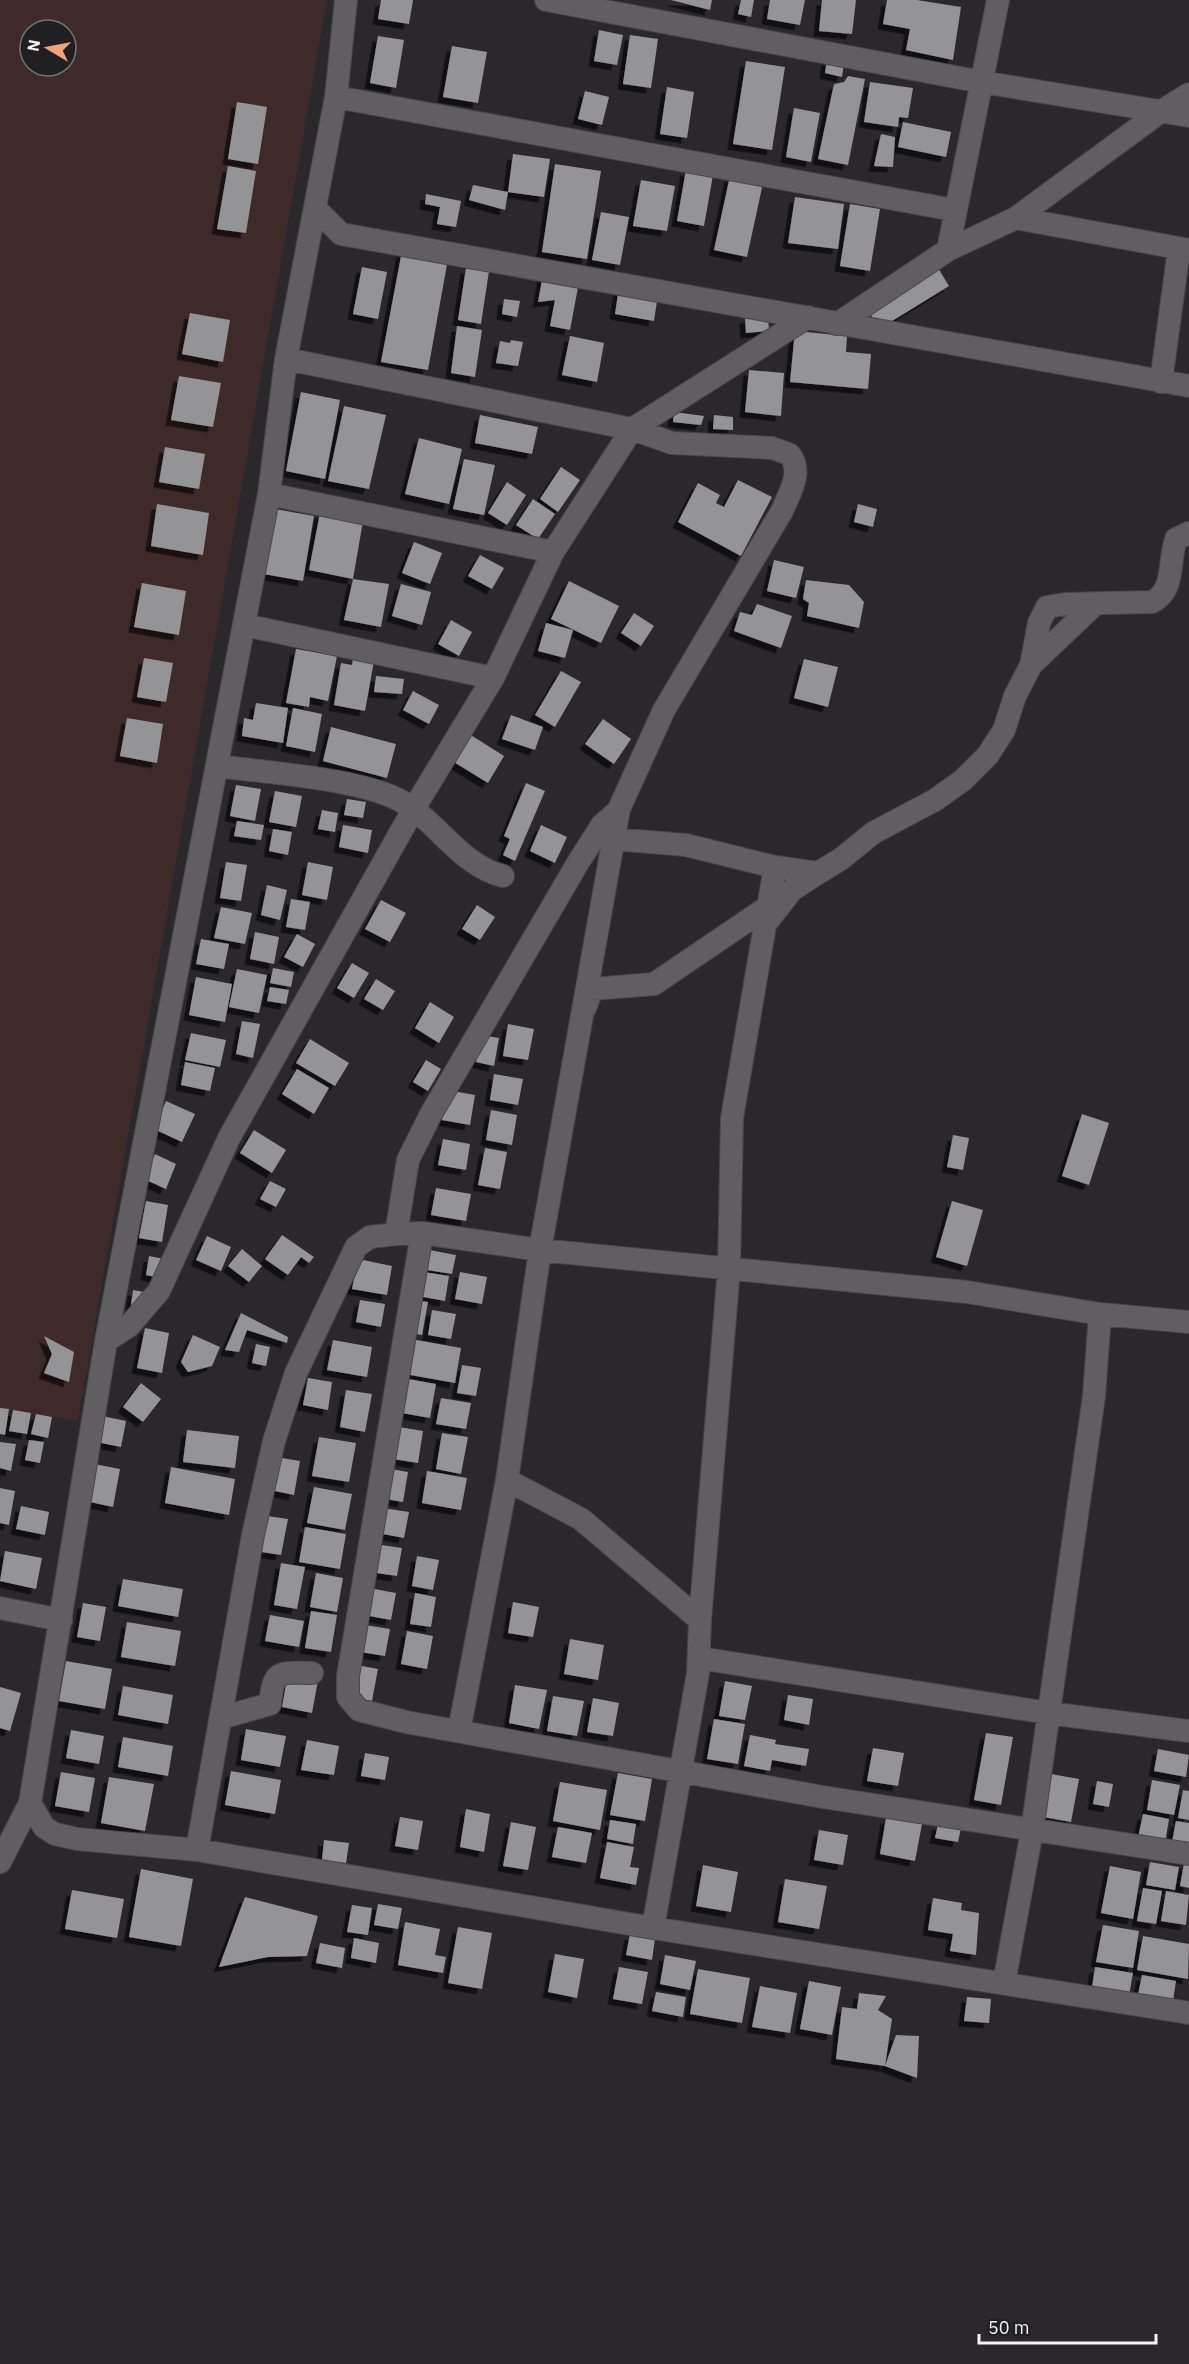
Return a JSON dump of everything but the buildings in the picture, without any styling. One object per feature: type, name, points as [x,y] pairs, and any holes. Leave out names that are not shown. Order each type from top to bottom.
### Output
[{"type":"street","points":[[0,1862],[30,1803],[106,1341],[269,494],[286,359],[336,97],[346,0]]},
{"type":"street","points":[[546,0],[982,82],[1189,116]]},
{"type":"street","points":[[948,250],[954,210],[998,0]]},
{"type":"street","points":[[837,324],[948,250],[1016,218],[1160,112],[1189,94]]},
{"type":"street","points":[[336,97],[954,210]]},
{"type":"street","points":[[316,209],[341,234]]},
{"type":"street","points":[[1016,218],[1184,250],[1161,382]]},
{"type":"street","points":[[307,249],[341,234],[1189,386]]},
{"type":"street","points":[[106,1341],[129,1326],[159,1291],[229,1138],[413,810],[493,678],[553,552],[632,429],[808,318]]},
{"type":"street","points":[[286,359],[632,429],[672,443],[772,448],[783,451],[792,458],[796,475],[782,511],[755,560],[664,710],[619,809],[540,1250],[507,1480],[459,1731]]},
{"type":"street","points":[[269,494],[553,552]]},
{"type":"street","points":[[581,1018],[592,989],[654,984],[765,918],[792,890],[841,859],[873,833],[935,800],[978,766],[998,742],[1015,696],[1031,665],[1094,605],[1144,605],[1160,598],[1166,589],[1176,539],[1183,533],[1189,533]]},
{"type":"street","points":[[245,625],[493,678]]},
{"type":"street","points":[[218,766],[376,791],[413,810],[467,857],[492,873],[503,876]]},
{"type":"street","points":[[396,1234],[408,1160],[431,1114],[579,861],[602,825],[619,809]]},
{"type":"street","points":[[614,838],[686,845],[775,867],[818,873]]},
{"type":"street","points":[[653,1928],[682,1771],[699,1658],[700,1620],[729,1268],[732,1118],[775,867]]},
{"type":"street","points":[[422,1233],[347,1691],[350,1703],[359,1710],[406,1722],[823,1797],[1189,1854]]},
{"type":"street","points":[[197,1850],[256,1525],[274,1441],[296,1373],[356,1246],[370,1237],[422,1233],[540,1250],[967,1292],[1100,1314],[1189,1322]]},
{"type":"street","points":[[1004,1983],[1032,1831],[1094,1396],[1100,1314]]},
{"type":"street","points":[[507,1480],[581,1519],[700,1620]]},
{"type":"street","points":[[0,1608],[61,1620]]},
{"type":"street","points":[[699,1658],[1048,1713],[1189,1731]]},
{"type":"street","points":[[221,1718],[270,1704],[273,1682],[277,1675],[284,1672],[312,1673]]},
{"type":"street","points":[[30,1803],[36,1818],[55,1834],[197,1850],[653,1928],[1189,2013]]},
{"type":"shaded area","points":[[0,0],[327,0],[78,1421],[0,1408]]}]
